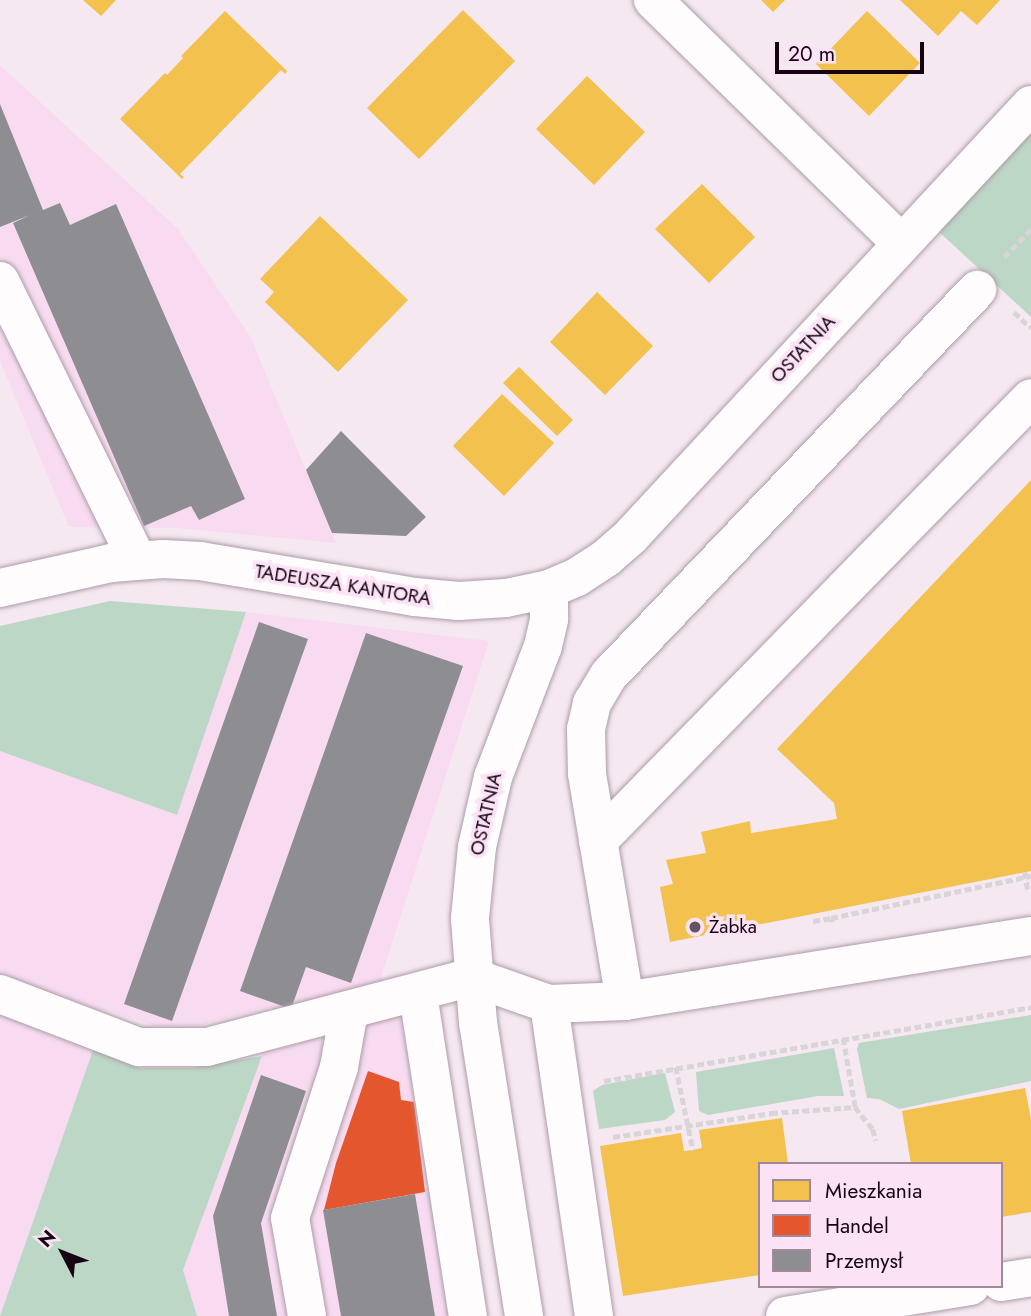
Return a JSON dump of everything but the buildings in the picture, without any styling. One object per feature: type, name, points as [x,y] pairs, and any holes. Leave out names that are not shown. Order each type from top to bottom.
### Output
[{"type":"street","points":[[653,0],[901,243]]},
{"type":"street","name":"OSTATNIA","points":[[524,1316],[472,977],[470,918],[477,847],[492,777],[542,646],[549,619],[549,589],[577,577],[606,558],[631,536],[1031,105]]},
{"type":"street","points":[[0,281],[5,285],[136,560]]},
{"type":"street","points":[[625,1001],[587,773],[586,729],[592,702],[609,675],[977,290]]},
{"type":"street","points":[[598,841],[1031,398]]},
{"type":"street","name":"TADEUSZA KANTORA","points":[[0,588],[85,567],[136,560],[200,561],[415,597],[459,601],[506,598],[549,589]]},
{"type":"street","points":[[0,994],[139,1047],[207,1047],[418,994],[472,977],[549,1004],[625,1001],[1031,936]]},
{"type":"street","points":[[418,994],[468,1316]]},
{"type":"street","points":[[549,1004],[594,1316]]},
{"type":"street","points":[[307,1316],[290,1218],[339,1067],[349,1011]]},
{"type":"street","points":[[1003,1282],[1031,1277]]},
{"type":"street","points":[[785,1316],[959,1288]]},
{"type":"path","points":[[833,928],[831,918],[894,907],[1027,875],[1028,894]]},
{"type":"path","points":[[892,898],[894,907]]},
{"type":"path","points":[[595,1083],[1031,1007]]},
{"type":"path","points":[[843,1039],[855,1108],[873,1129],[876,1141]]},
{"type":"path","points":[[676,1067],[693,1150]]},
{"type":"path","points":[[604,1139],[771,1113],[855,1108]]},
{"type":"shaded area","points":[[0,65],[178,229],[251,338],[336,543],[178,528],[69,527],[0,361]]},
{"type":"shaded area","points":[[246,612],[489,641],[381,977],[430,1036],[463,1316],[197,1316],[183,1270],[262,1056],[272,1007],[202,1025],[155,1026],[107,1010],[0,1316],[0,751],[176,815]]},
{"type":"green space","points":[[1031,129],[1031,317],[937,230]]},
{"type":"green space","points":[[110,601],[246,612],[177,815],[0,751],[0,626]]},
{"type":"green space","points":[[1031,1015],[1031,1081],[899,1109],[879,1099],[867,1098],[857,1049],[859,1043]]},
{"type":"green space","points":[[834,1048],[844,1096],[818,1096],[708,1115],[699,1111],[696,1072]]},
{"type":"green space","points":[[93,1050],[141,1068],[192,1068],[262,1056],[183,1270],[197,1316],[0,1316]]},
{"type":"green space","points":[[665,1073],[675,1112],[665,1120],[599,1129],[593,1091],[602,1085]]},
{"type":"place","name":"Żabka","points":[[695,927]]}]
